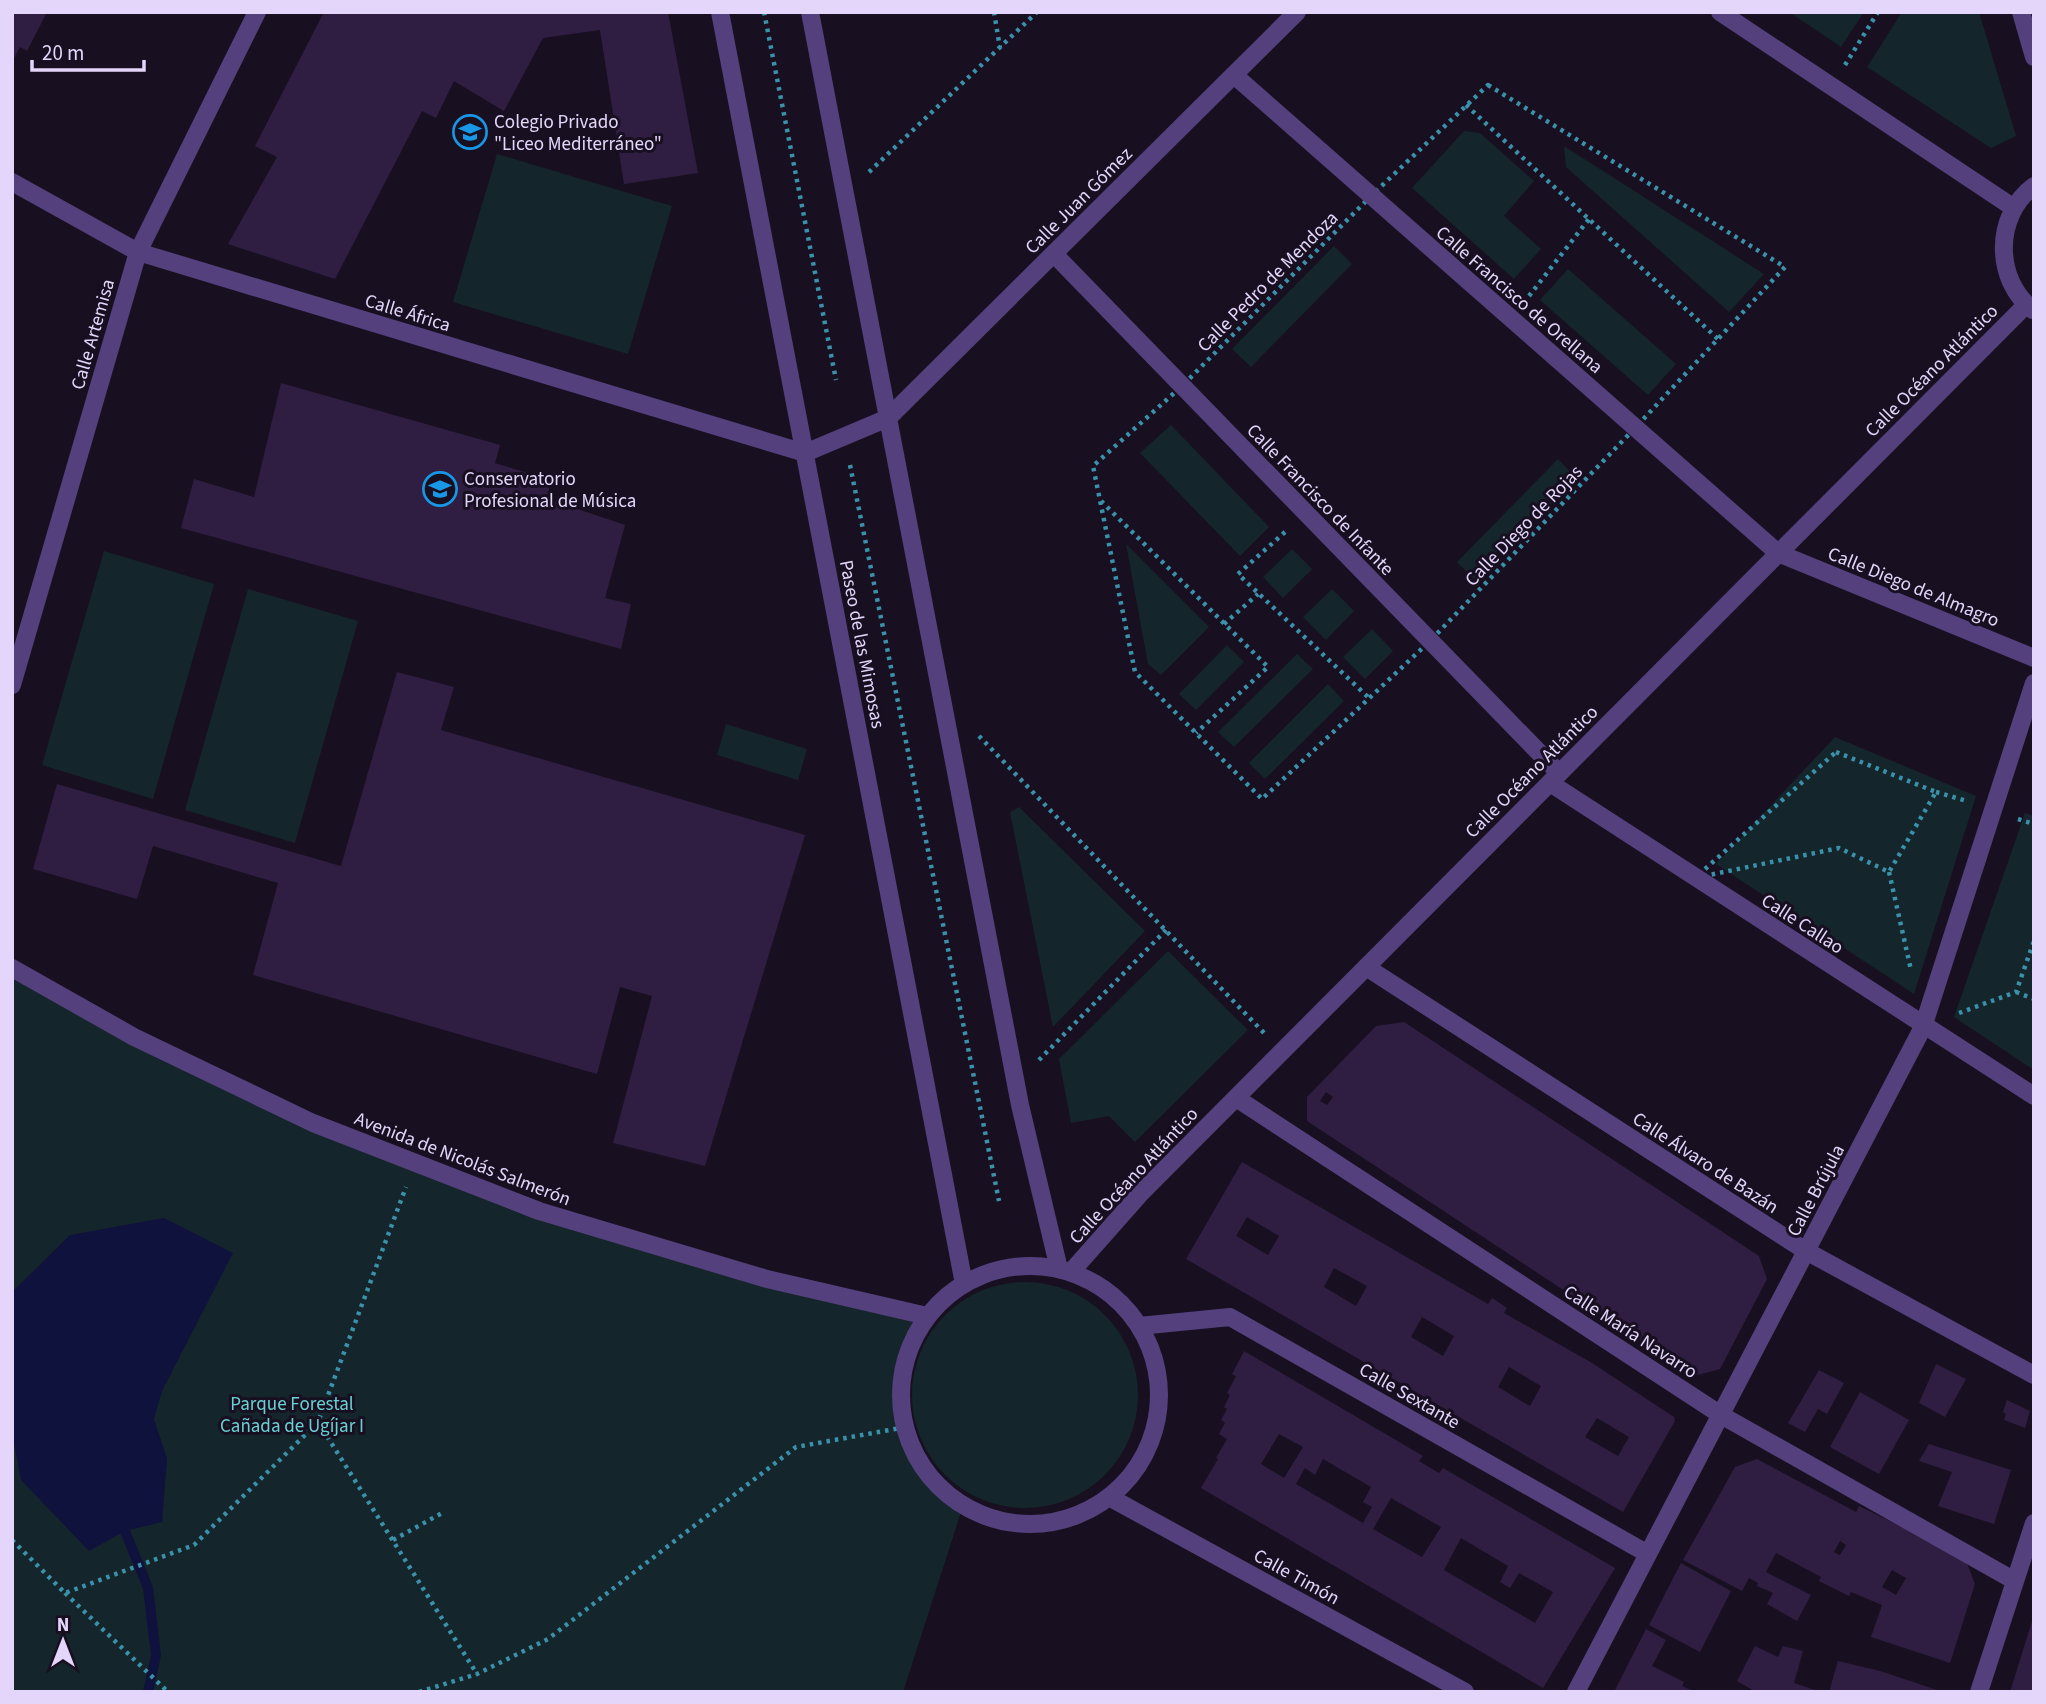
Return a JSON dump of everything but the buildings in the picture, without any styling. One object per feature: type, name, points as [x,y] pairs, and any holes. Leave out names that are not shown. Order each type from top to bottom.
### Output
[{"type":"street","name":"Calle Artemisa","points":[[12,685],[138,253],[257,12]]},
{"type":"street","name":"Paseo de las Mimosas","points":[[720,12],[964,1284]]},
{"type":"street","points":[[810,12],[1016,1083],[1065,1270]]},
{"type":"street","name":"Calle Juan Gómez","points":[[888,418],[1297,12]]},
{"type":"street","points":[[1720,12],[2014,208]]},
{"type":"street","points":[[2021,12],[2034,57]]},
{"type":"street","name":"Calle Francisco de Orellana","points":[[1234,75],[1778,553]]},
{"type":"street","name":"Calle África","points":[[12,182],[138,253],[805,453]]},
{"type":"street","points":[[2030,308],[2011,283],[2003,258],[2004,232],[2014,208],[2034,186]]},
{"type":"street","name":"Calle Francisco de Infante","points":[[1054,254],[1430,641],[1554,778]]},
{"type":"street","name":"Calle Océano Atlántico","points":[[1065,1270],[1778,553],[2030,308]]},
{"type":"street","points":[[805,453],[888,418]]},
{"type":"street","name":"Calle Diego de Almagro","points":[[1778,553],[2034,658]]},
{"type":"street","name":"Calle Brújula","points":[[1576,1692],[1923,1027],[2034,683]]},
{"type":"street","name":"Calle Callao","points":[[1554,778],[1695,878],[2034,1096]]},
{"type":"street","name":"Calle Álvaro de Bazán","points":[[1366,967],[1806,1251],[2034,1375]]},
{"type":"street","name":"Avenida de Nicolás Salmerón","points":[[12,968],[134,1037],[313,1124],[539,1211],[766,1279],[927,1316]]},
{"type":"street","name":"Calle María Navarro","points":[[1236,1098],[1721,1415],[2015,1581]]},
{"type":"street","points":[[1034,1266],[1065,1270],[1098,1284],[1121,1303],[1139,1326],[1153,1355],[1160,1386],[1157,1417],[1149,1448],[1132,1475],[1109,1497],[1075,1516],[1038,1524],[999,1520],[963,1506],[925,1471],[909,1443],[905,1427],[902,1412],[902,1370],[913,1340],[927,1316],[944,1298],[964,1284],[986,1273],[1010,1268],[1034,1266]]},
{"type":"street","name":"Calle Sextante","points":[[1139,1326],[1230,1318],[1648,1554]]},
{"type":"street","name":"Calle Timón","points":[[1109,1497],[1465,1692]]},
{"type":"street","points":[[1979,1692],[2034,1523]]},
{"type":"path","points":[[764,12],[836,380]]},
{"type":"path","points":[[994,12],[1000,48]]},
{"type":"path","points":[[845,194],[1038,12]]},
{"type":"path","points":[[1832,86],[1878,12]]},
{"type":"path","name":"Calle Diego de Rojas","points":[[1196,733],[1262,799],[1430,641],[1785,267],[1488,85],[1466,105]]},
{"type":"path","points":[[1466,105],[1718,339]]},
{"type":"path","name":"Calle Pedro de Mendoza","points":[[1100,501],[1093,467],[1182,386],[1371,196],[1466,105]]},
{"type":"path","points":[[1511,319],[1589,219]]},
{"type":"path","points":[[849,460],[999,1201]]},
{"type":"path","points":[[1100,501],[1268,667],[1196,733],[1135,672],[1100,501]]},
{"type":"path","points":[[1306,514],[1238,574],[1369,698]]},
{"type":"path","points":[[1224,624],[1258,594]]},
{"type":"path","points":[[942,697],[1282,1052]]},
{"type":"path","points":[[1695,878],[1836,752],[1936,792],[1889,872],[1912,975]]},
{"type":"path","points":[[1695,878],[1839,848],[1889,872]]},
{"type":"path","points":[[1016,1083],[1166,930]]},
{"type":"path","points":[[2016,992],[2034,942]]},
{"type":"path","points":[[1923,1027],[2016,992],[2034,999]]},
{"type":"path","points":[[65,1593],[194,1545],[318,1422],[415,1163]]},
{"type":"path","points":[[318,1422],[477,1674]]},
{"type":"path","points":[[419,1692],[477,1674],[548,1639],[796,1447],[905,1427]]},
{"type":"path","points":[[393,1540],[444,1512]]},
{"type":"path","points":[[12,1540],[168,1692]]},
{"type":"green space","points":[[1789,12],[1864,12],[1841,47]]},
{"type":"green space","points":[[1902,12],[1979,12],[2016,136],[1991,148],[1867,67]]},
{"type":"green space","points":[[1464,131],[1480,133],[1534,181],[1504,216],[1541,249],[1514,279],[1412,188]]},
{"type":"green space","points":[[1564,146],[1764,274],[1729,312],[1566,167]]},
{"type":"green space","points":[[497,154],[672,206],[628,354],[453,302]]},
{"type":"green space","points":[[1334,246],[1352,264],[1251,367],[1232,349]]},
{"type":"green space","points":[[1568,269],[1676,364],[1648,395],[1540,300]]},
{"type":"green space","points":[[1171,425],[1269,527],[1240,556],[1140,453]]},
{"type":"green space","points":[[1558,459],[1576,478],[1475,580],[1457,562]]},
{"type":"green space","points":[[1126,544],[1209,627],[1161,675],[1148,664]]},
{"type":"green space","points":[[1292,549],[1312,569],[1283,598],[1263,577]]},
{"type":"green space","points":[[104,551],[214,584],[153,799],[42,765]]},
{"type":"green space","points":[[248,589],[358,621],[295,843],[185,810]]},
{"type":"green space","points":[[1332,589],[1354,611],[1326,640],[1303,617]]},
{"type":"green space","points":[[1372,629],[1393,651],[1365,679],[1343,657]]},
{"type":"green space","points":[[1227,645],[1244,662],[1196,710],[1179,694]]},
{"type":"green space","points":[[1297,654],[1313,669],[1234,747],[1218,732]]},
{"type":"green space","points":[[1328,684],[1344,701],[1265,779],[1249,763]]},
{"type":"green space","points":[[726,724],[807,749],[798,780],[717,755]]},
{"type":"green space","points":[[1835,737],[1976,796],[1914,994],[1716,864]]},
{"type":"green space","points":[[1019,807],[1145,931],[1053,1027],[1010,812]]},
{"type":"green space","points":[[2025,813],[2034,816],[2034,1070],[1954,1017]]},
{"type":"green space","points":[[1168,951],[1248,1030],[1135,1142],[1109,1116],[1071,1123],[1059,1059]]},
{"type":"green space","name":"Parque Forestal Cañada de Ugíjar I","points":[[12,968],[134,1037],[539,1211],[927,1316],[913,1343],[905,1369],[901,1395],[903,1419],[911,1443],[923,1465],[940,1486],[963,1506],[903,1692],[12,1692]]},
{"type":"green space","points":[[1025,1282],[1047,1284],[1068,1291],[1088,1301],[1105,1315],[1119,1332],[1129,1352],[1136,1373],[1136,1417],[1129,1438],[1119,1458],[1105,1475],[1088,1489],[1068,1499],[1047,1506],[1025,1508],[1003,1506],[982,1499],[962,1489],[945,1475],[931,1458],[921,1438],[914,1417],[912,1395],[914,1373],[921,1352],[931,1332],[945,1315],[962,1301],[982,1291],[1003,1284]]},
{"type":"shaded area","points":[[164,1218],[233,1253],[162,1391],[154,1419],[167,1458],[162,1522],[125,1531],[89,1551],[21,1480],[12,1432],[12,1292],[70,1235]]},
{"type":"waterway","points":[[125,1531],[148,1588],[156,1655],[148,1692]]},
{"type":"place","name":"Colegio Privado \"Liceo Mediterráneo\"","points":[[470,132]]},
{"type":"place","name":"Conservatorio Profesional de Música","points":[[440,489]]}]
